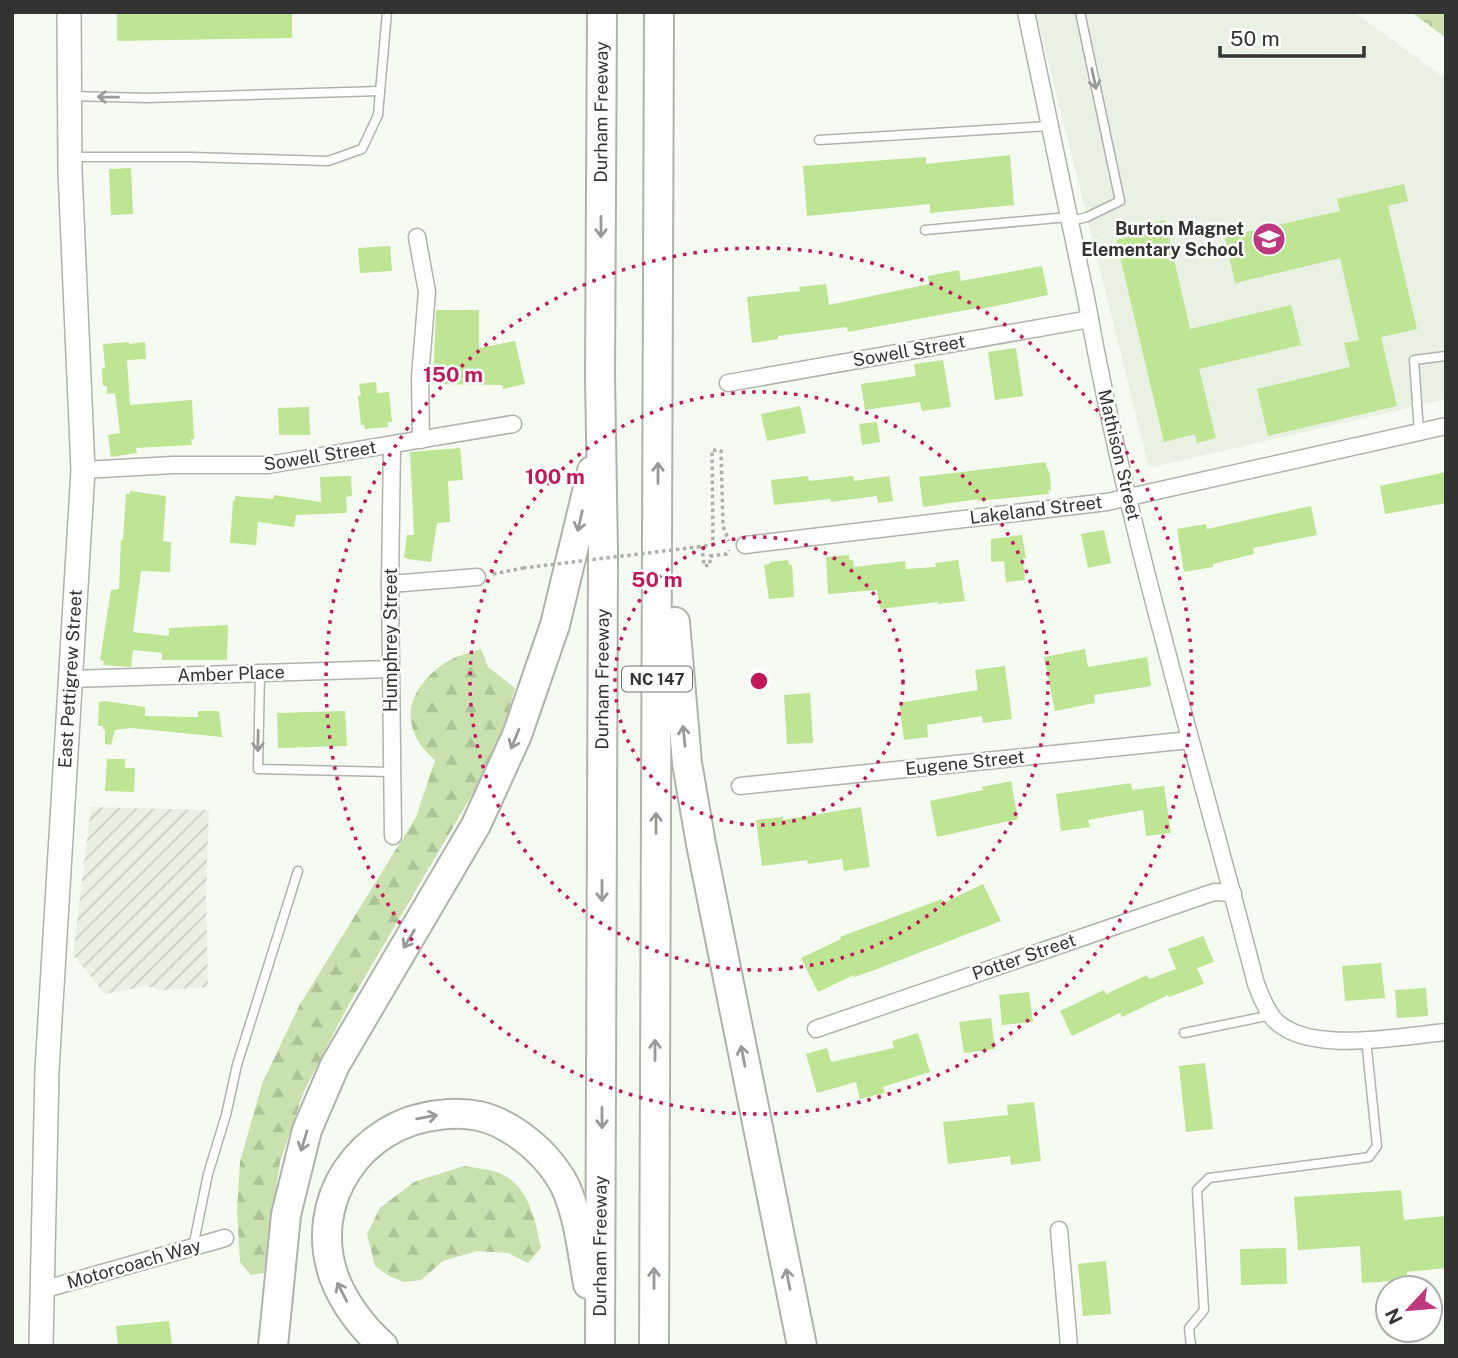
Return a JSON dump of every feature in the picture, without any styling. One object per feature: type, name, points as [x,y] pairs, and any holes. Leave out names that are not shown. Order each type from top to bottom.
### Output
[{"type":"highway","name":"Durham Freeway","points":[[600,1346],[602,12]]},
{"type":"highway","name":"NC 147","points":[[654,1346],[659,12]]},
{"type":"highway","points":[[273,1346],[286,1215],[307,1130],[335,1065],[476,825],[517,735],[555,625],[601,430]]},
{"type":"highway","points":[[657,523],[673,593],[687,763],[698,831],[802,1346]]},
{"type":"highway","points":[[383,1346],[355,1316],[333,1275],[329,1252],[329,1212],[337,1186],[368,1144],[405,1122],[422,1116],[452,1113],[494,1120],[533,1144],[550,1162],[564,1185],[575,1212],[600,1346]]},
{"type":"street","name":"East Pettigrew Street","points":[[41,1346],[47,1070],[83,470],[68,96],[69,12]]},
{"type":"street","name":"Mathison Street","points":[[1026,12],[1129,498],[1190,740],[1256,984],[1272,1016]]},
{"type":"street","points":[[417,237],[427,292],[420,377],[421,440]]},
{"type":"street","name":"Sowell Street","points":[[728,383],[1090,319]]},
{"type":"street","name":"Sowell Street","points":[[83,470],[173,465],[268,466],[513,424]]},
{"type":"street","name":"Lakeland Street","points":[[738,545],[1129,498],[1446,426]]},
{"type":"street","name":"Humphrey Street","points":[[391,445],[390,669],[393,836]]},
{"type":"street","points":[[390,584],[477,577]]},
{"type":"street","name":"Amber Place","points":[[71,679],[390,669]]},
{"type":"street","name":"Eugene Street","points":[[740,786],[1190,740]]},
{"type":"street","name":"Potter Street","points":[[816,1029],[1214,892],[1233,893]]},
{"type":"street","points":[[1272,1016],[1292,1032],[1314,1040],[1337,1041],[1446,1032]]},
{"type":"street","points":[[1059,1230],[1069,1346]]},
{"type":"street","name":"Motorcoach Way","points":[[42,1290],[225,1238]]},
{"type":"lane","points":[[70,157],[328,161],[362,149],[378,115],[387,12]]},
{"type":"lane","points":[[925,230],[1087,217],[1120,201],[1080,12]]},
{"type":"lane","points":[[68,96],[147,98],[380,91]]},
{"type":"lane","points":[[819,140],[1050,126]]},
{"type":"lane","points":[[1419,432],[1414,360],[1446,356]]},
{"type":"lane","points":[[260,673],[258,769],[392,772]]},
{"type":"lane","points":[[193,1247],[208,1174],[226,1115],[237,1065],[298,871]]},
{"type":"lane","points":[[1184,1033],[1272,1016]]},
{"type":"lane","points":[[1191,1346],[1189,1328],[1204,1310],[1197,1190],[1209,1178],[1363,1158],[1374,1152],[1377,1146],[1366,1039]]},
{"type":"path","points":[[477,577],[523,568],[713,545],[712,450],[721,450],[723,526]]},
{"type":"path","points":[[699,546],[704,566],[710,565],[710,556],[727,554],[738,545]]},
{"type":"shaded area","name":"Burton Magnet Elementary School","points":[[1036,12],[1354,12],[1446,79],[1446,399],[1149,468]]},
{"type":"shaded area","points":[[91,807],[209,810],[206,891],[208,987],[163,990],[145,986],[105,994],[73,955]]},
{"type":"green space","points":[[1411,12],[1446,12],[1446,38]]},
{"type":"green space","points":[[481,649],[488,667],[515,688],[507,716],[486,771],[349,1004],[304,1091],[280,1162],[264,1273],[251,1275],[240,1262],[237,1210],[240,1162],[262,1084],[299,1006],[416,817],[435,760],[415,735],[411,709],[415,697],[432,673],[445,663]]},
{"type":"green space","points":[[464,1166],[497,1172],[517,1185],[523,1194],[533,1214],[541,1248],[528,1263],[508,1253],[477,1251],[443,1261],[421,1280],[404,1282],[375,1266],[367,1234],[380,1208],[414,1182]]},
{"type":"building","points":[[117,12],[292,12],[292,38],[117,41]]},
{"type":"building","points":[[1010,155],[1014,205],[930,213],[930,204],[807,216],[803,166],[926,157],[926,164]]},
{"type":"building","points":[[131,168],[133,214],[111,215],[109,169]]},
{"type":"building","points":[[1404,184],[1408,201],[1388,206],[1417,329],[1381,337],[1397,406],[1268,436],[1257,389],[1350,367],[1344,343],[1359,340],[1340,258],[1235,283],[1225,237],[1340,211],[1337,199]]},
{"type":"building","points":[[1165,220],[1190,329],[1291,305],[1301,345],[1199,369],[1216,438],[1197,443],[1195,434],[1164,442],[1116,240],[1148,232],[1147,224]]},
{"type":"building","points":[[390,246],[392,271],[360,273],[358,248]]},
{"type":"building","points":[[1042,266],[1048,295],[848,332],[847,327],[778,336],[778,339],[752,343],[747,297],[800,291],[799,287],[826,284],[829,305],[929,284],[928,276],[959,270],[961,281]]},
{"type":"building","points":[[436,310],[479,310],[479,348],[515,341],[525,384],[503,389],[502,385],[433,384]]},
{"type":"building","points":[[145,342],[146,359],[127,360],[130,405],[192,400],[192,445],[136,448],[137,453],[111,457],[108,435],[120,433],[115,393],[107,394],[107,386],[103,386],[103,344]]},
{"type":"building","points":[[1016,348],[1023,396],[995,400],[988,352]]},
{"type":"building","points":[[943,360],[951,407],[922,411],[920,402],[865,410],[861,384],[916,376],[914,364]]},
{"type":"building","points":[[376,382],[377,393],[389,392],[392,422],[388,422],[388,427],[365,429],[364,425],[361,425],[359,384]]},
{"type":"building","points":[[800,406],[806,433],[767,441],[761,414]]},
{"type":"building","points":[[309,407],[310,435],[279,435],[278,408]]},
{"type":"building","points":[[877,422],[880,442],[862,445],[859,424]]},
{"type":"building","points":[[460,448],[463,480],[448,481],[450,522],[437,523],[431,562],[408,559],[404,557],[407,535],[414,535],[410,452]]},
{"type":"building","points":[[1045,462],[1050,475],[1049,494],[978,499],[923,507],[919,477]]},
{"type":"building","points":[[1446,472],[1446,503],[1385,514],[1380,486]]},
{"type":"building","points":[[351,476],[352,496],[346,497],[347,513],[296,515],[294,527],[258,522],[256,545],[230,543],[235,496],[273,499],[274,495],[321,502],[320,477]]},
{"type":"building","points":[[808,476],[809,481],[853,476],[854,481],[889,476],[893,501],[878,503],[877,496],[774,505],[771,480]]},
{"type":"building","points":[[130,491],[166,496],[163,541],[171,542],[170,572],[141,571],[133,632],[169,636],[169,628],[228,625],[227,660],[162,660],[162,653],[133,650],[131,667],[103,665],[104,661],[100,660],[111,590],[119,589],[126,494],[130,494]]},
{"type":"building","points":[[1311,506],[1317,535],[1253,548],[1254,554],[1213,564],[1213,567],[1184,572],[1177,529],[1206,524],[1207,529]]},
{"type":"building","points":[[1104,530],[1111,563],[1088,568],[1081,534]]},
{"type":"building","points":[[1022,535],[1026,558],[1023,558],[1025,580],[1006,582],[1004,561],[991,562],[991,539]]},
{"type":"building","points":[[849,555],[854,567],[905,561],[906,569],[936,567],[935,563],[958,560],[965,601],[880,609],[877,590],[828,594],[826,557]]},
{"type":"building","points":[[788,560],[789,565],[792,565],[794,597],[769,599],[764,565]]},
{"type":"building","points":[[1085,649],[1088,667],[1147,657],[1151,686],[1094,695],[1095,703],[1055,711],[1044,657]]},
{"type":"building","points":[[1005,666],[1012,719],[983,723],[982,716],[927,725],[928,737],[904,740],[899,703],[978,690],[975,670]]},
{"type":"building","points":[[810,693],[813,743],[787,744],[784,695]]},
{"type":"building","points":[[99,702],[145,707],[145,716],[198,717],[198,711],[219,711],[222,737],[131,728],[115,730],[111,745],[105,744],[105,730],[103,726],[98,726]]},
{"type":"building","points":[[345,711],[347,746],[278,748],[277,713]]},
{"type":"building","points":[[107,759],[125,759],[125,768],[135,768],[134,792],[105,791]]},
{"type":"building","points":[[1011,781],[1018,819],[937,837],[930,801]]},
{"type":"building","points":[[1131,783],[1132,790],[1164,786],[1171,833],[1146,836],[1143,810],[1088,820],[1090,827],[1061,831],[1056,794]]},
{"type":"building","points":[[861,807],[870,867],[844,871],[842,859],[762,866],[756,820],[783,817],[783,820]]},
{"type":"building","points":[[983,884],[1001,921],[877,969],[855,977],[854,975],[818,992],[801,958],[841,939],[840,937],[942,899],[943,903]]},
{"type":"building","points":[[1203,936],[1214,962],[1197,968],[1204,984],[1169,997],[1168,995],[1122,1017],[1120,1013],[1072,1036],[1060,1011],[1104,990],[1106,994],[1147,975],[1149,979],[1176,969],[1168,949]]},
{"type":"building","points":[[1381,963],[1385,998],[1345,1001],[1342,966]]},
{"type":"building","points":[[1426,988],[1428,1016],[1397,1018],[1395,990]]},
{"type":"building","points":[[1029,992],[1033,1022],[1002,1025],[999,995]]},
{"type":"building","points":[[991,1018],[995,1049],[964,1053],[959,1022]]},
{"type":"building","points":[[918,1033],[930,1072],[883,1087],[885,1093],[860,1099],[856,1082],[817,1093],[806,1054],[827,1048],[831,1062],[894,1048],[892,1041]]},
{"type":"building","points":[[1205,1063],[1213,1129],[1186,1132],[1179,1066]]},
{"type":"building","points":[[1034,1102],[1041,1161],[1011,1165],[1010,1156],[948,1164],[943,1122],[1008,1115],[1007,1105]]},
{"type":"building","points":[[1401,1190],[1404,1220],[1446,1216],[1446,1268],[1407,1274],[1374,1274],[1374,1282],[1362,1283],[1360,1246],[1298,1250],[1294,1197]]},
{"type":"building","points":[[1286,1248],[1287,1284],[1241,1285],[1240,1249]]},
{"type":"building","points":[[1106,1261],[1111,1314],[1083,1316],[1078,1264]]},
{"type":"building","points":[[169,1321],[172,1346],[118,1346],[116,1326]]},
{"type":"place","name":"Burton Magnet Elementary School","points":[[1269,239]]}]
